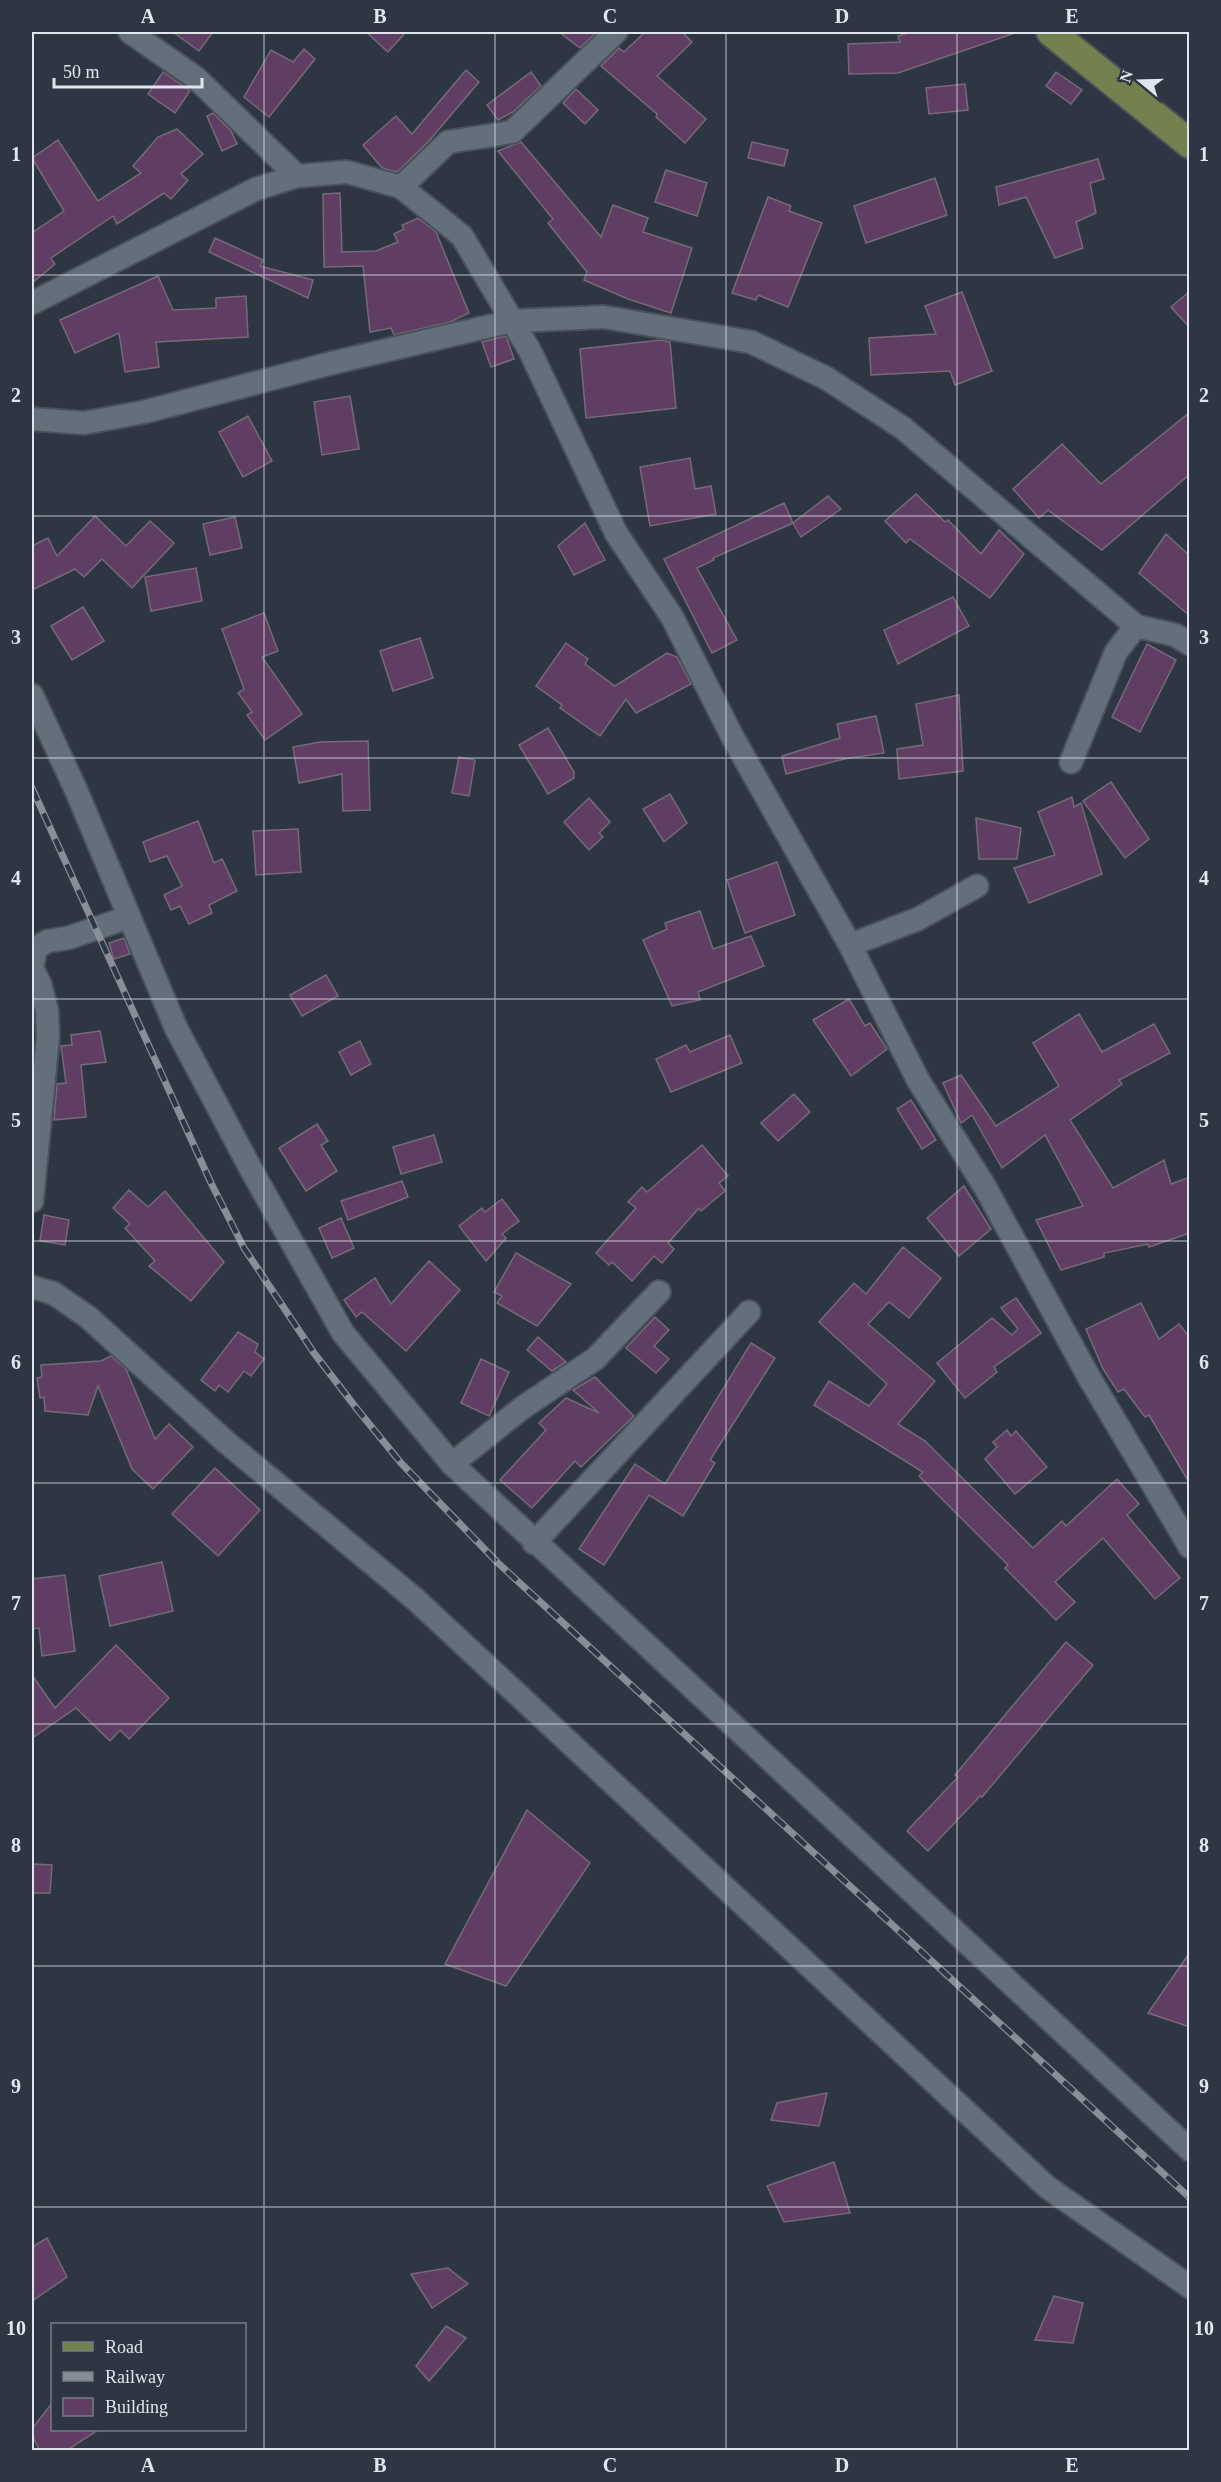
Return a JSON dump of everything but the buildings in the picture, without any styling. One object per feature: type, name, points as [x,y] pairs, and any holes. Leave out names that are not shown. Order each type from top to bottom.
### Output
[{"type":"main road","points":[[1050,32],[1144,96]]},
{"type":"main road","points":[[1075,32],[1188,137]]},
{"type":"street","points":[[130,32],[196,78],[297,176]]},
{"type":"street","points":[[401,187],[448,142],[512,132],[616,32]]},
{"type":"street","points":[[32,303],[256,189],[297,176],[347,172],[401,187],[462,236],[530,351],[616,533],[672,617],[733,738],[850,945],[918,1080],[985,1187],[1090,1379],[1190,1547]]},
{"type":"street","points":[[32,419],[84,423],[144,412],[332,363],[512,321],[604,317],[751,342],[826,378],[903,428],[1136,626],[1175,636],[1190,644]]},
{"type":"street","points":[[1071,762],[1116,652],[1136,626]]},
{"type":"street","points":[[32,695],[76,790],[176,1028],[253,1173],[343,1334],[452,1464],[534,1543],[1190,2150]]},
{"type":"street","points":[[850,945],[918,919],[977,886]]},
{"type":"street","points":[[32,1201],[48,1038],[47,1011],[40,984],[32,968],[36,948],[48,941],[68,938],[129,917]]},
{"type":"street","points":[[32,1287],[53,1293],[88,1317],[226,1442],[415,1599],[1047,2187],[1190,2287]]},
{"type":"street","points":[[452,1464],[522,1408],[595,1359],[659,1292]]},
{"type":"street","points":[[534,1543],[749,1312]]},
{"type":"railway","points":[[32,788],[211,1183],[244,1248],[314,1353],[401,1463],[498,1563],[1190,2198]]}]
